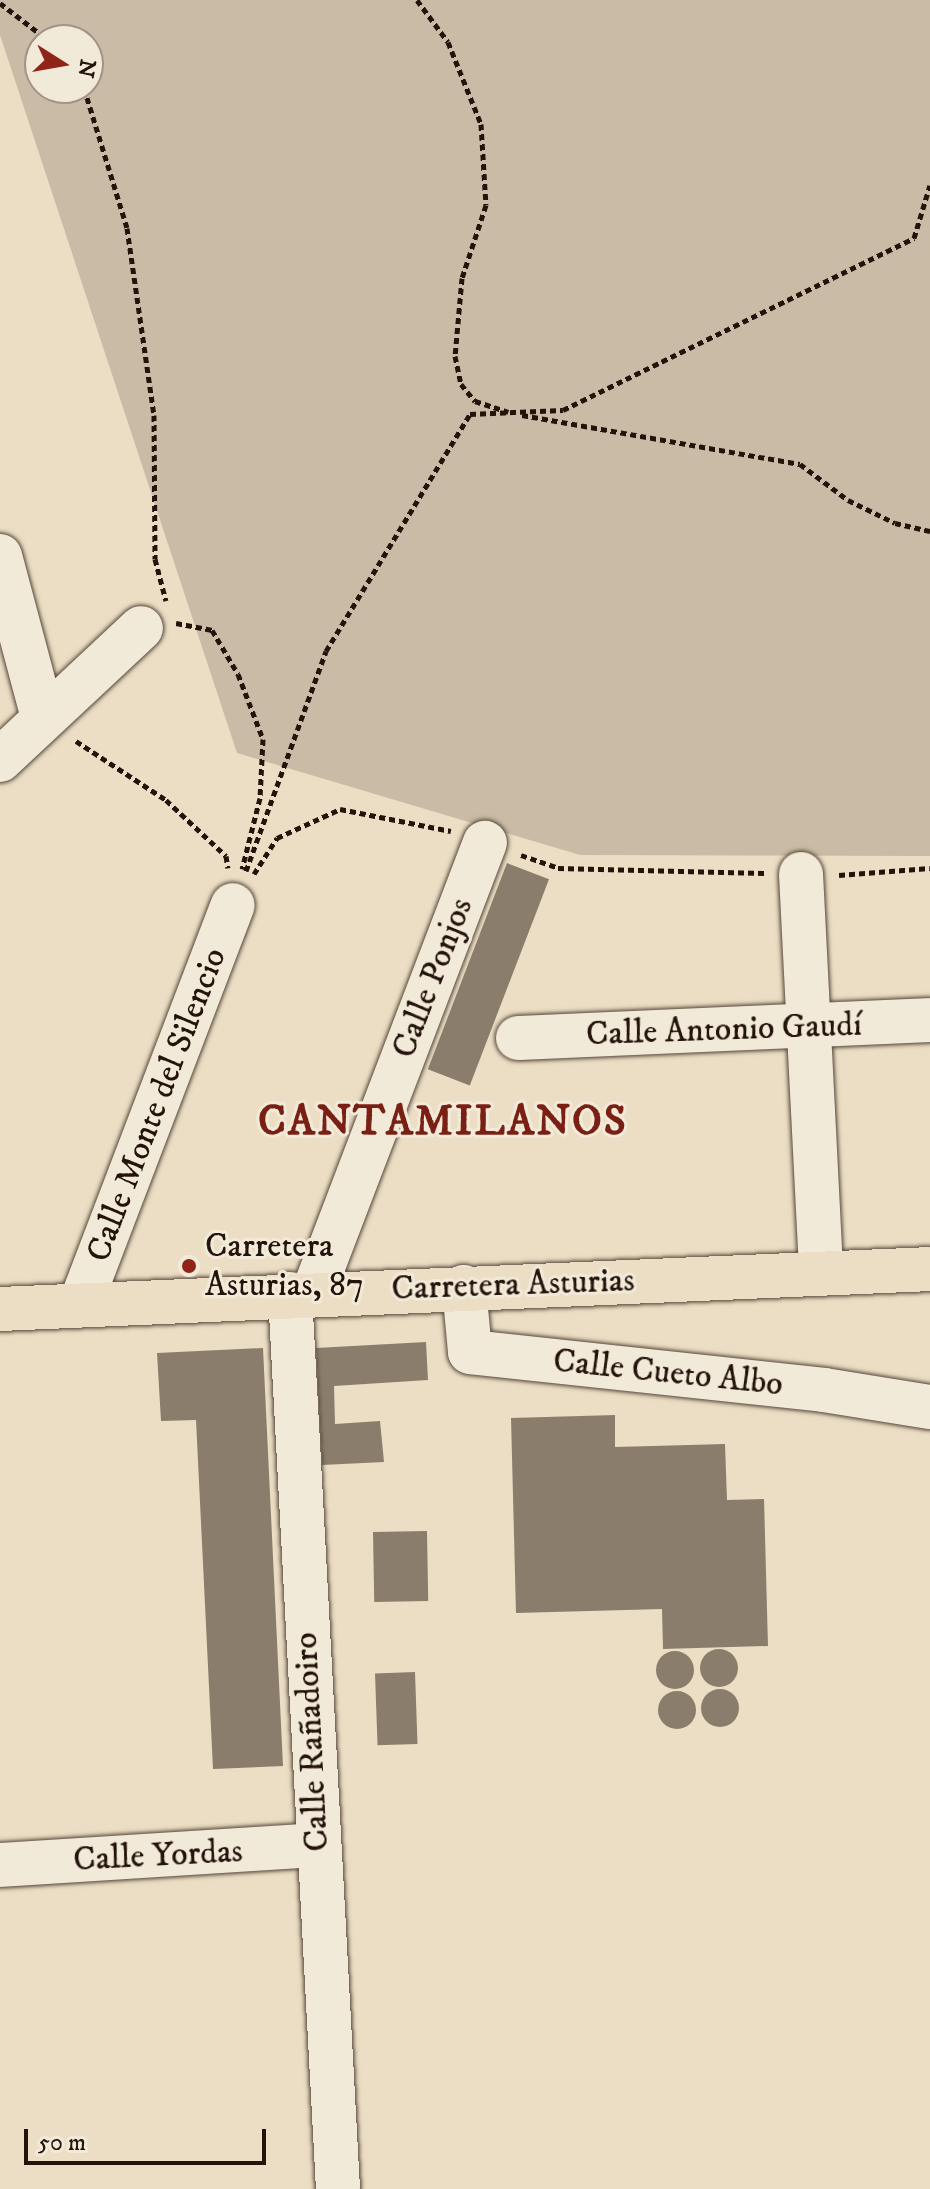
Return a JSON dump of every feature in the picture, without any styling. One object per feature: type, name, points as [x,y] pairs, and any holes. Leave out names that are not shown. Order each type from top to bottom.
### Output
[{"type":"main road","name":"Carretera Asturias","points":[[0,1309],[930,1269]]},
{"type":"street","points":[[0,556],[43,718]]},
{"type":"street","points":[[0,760],[141,628]]},
{"type":"street","name":"Calle Ponjos","points":[[302,1294],[485,843]]},
{"type":"street","points":[[801,874],[806,1027],[821,1273]]},
{"type":"street","name":"Calle Monte del Silencio","points":[[80,1305],[233,905]]},
{"type":"street","name":"Calle Antonio Gaudí","points":[[518,1038],[930,1020]]},
{"type":"street","name":"Calle Cueto Albo","points":[[464,1287],[470,1352],[824,1390],[930,1407]]},
{"type":"street","name":"Calle Rañadoiro","points":[[302,1294],[317,1845],[338,2189]]},
{"type":"street","name":"Calle Yordas","points":[[0,1865],[317,1845]]},
{"type":"path","points":[[417,0],[448,42],[481,124],[486,205],[462,278],[455,356],[461,384],[475,401],[514,414],[800,464],[848,500],[895,523],[930,531]]},
{"type":"path","points":[[0,3],[27,24]]},
{"type":"path","points":[[89,104],[127,228],[154,415],[155,559],[166,601],[141,628]]},
{"type":"path","points":[[233,905],[326,651],[470,414],[563,410],[914,238],[930,185]]},
{"type":"path","points":[[141,628],[175,623],[212,630],[238,674],[263,739],[260,798],[233,905]]},
{"type":"path","points":[[43,718],[166,800],[226,856],[233,905]]},
{"type":"path","points":[[233,905],[277,838],[340,809],[434,825],[558,868],[874,876],[930,868]]},
{"type":"shaded area","points":[[0,0],[930,0],[930,856],[580,855],[237,753],[0,35]]},
{"type":"building","points":[[507,863],[549,879],[470,1085],[428,1069]]},
{"type":"building","points":[[426,1342],[428,1380],[334,1386],[335,1424],[380,1421],[384,1462],[322,1465],[316,1348]]},
{"type":"building","points":[[263,1348],[283,1766],[213,1769],[196,1420],[161,1421],[157,1353]]},
{"type":"building","points":[[615,1415],[615,1447],[725,1444],[727,1500],[764,1499],[768,1646],[663,1649],[662,1609],[516,1613],[511,1418]]},
{"type":"building","points":[[427,1531],[428,1601],[374,1602],[373,1532]]},
{"type":"building","points":[[719,1649],[733,1654],[738,1668],[733,1682],[719,1687],[705,1682],[700,1668],[705,1654]]},
{"type":"building","points":[[675,1651],[688,1657],[694,1670],[688,1683],[675,1689],[662,1683],[656,1670],[662,1657]]},
{"type":"building","points":[[415,1672],[418,1744],[378,1745],[375,1673]]},
{"type":"building","points":[[720,1689],[734,1694],[739,1708],[734,1722],[720,1727],[706,1722],[701,1708],[706,1694]]},
{"type":"building","points":[[677,1691],[691,1696],[696,1710],[691,1724],[677,1729],[663,1724],[658,1710],[663,1696]]},
{"type":"place","name":"Carretera Asturias, 87","points":[[189,1266]]},
{"type":"district","name":"CANTAMILANOS","points":[[443,1122]]}]
